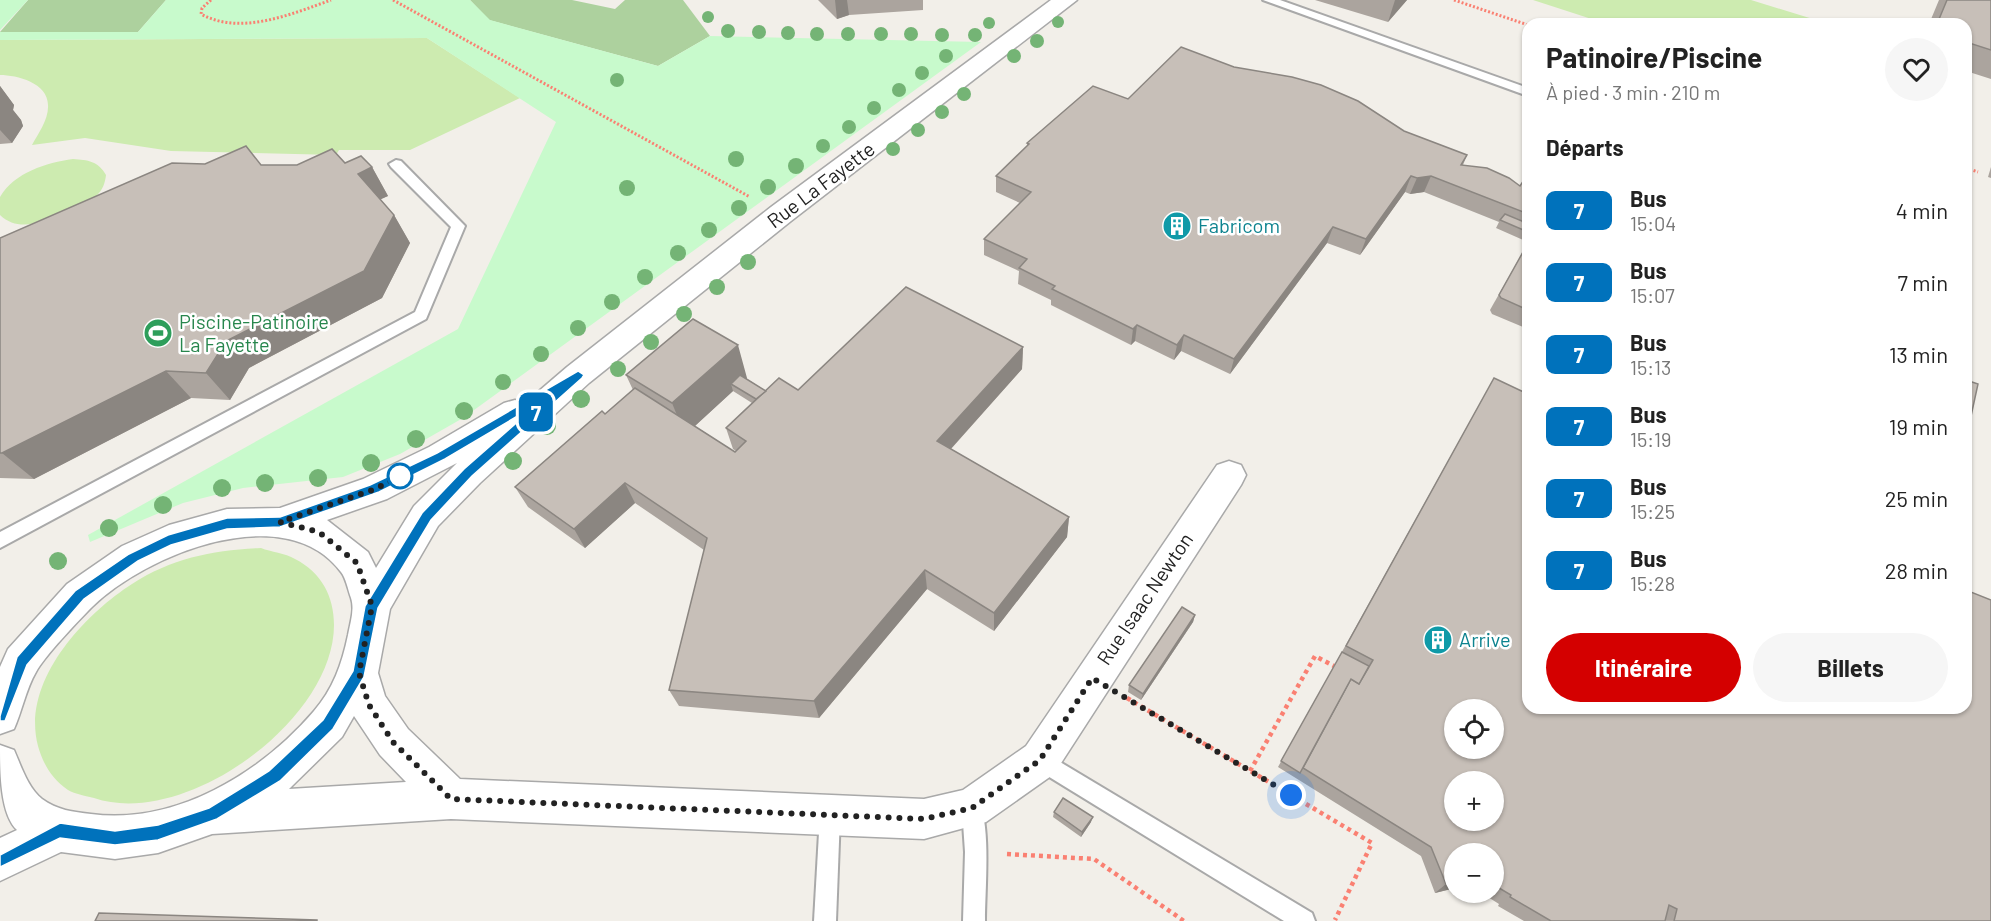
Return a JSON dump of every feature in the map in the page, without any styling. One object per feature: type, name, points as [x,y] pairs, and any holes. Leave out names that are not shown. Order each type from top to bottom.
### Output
[{"type":"street","name":"Rue La Fayette","points":[[372,606],[426,516],[468,473],[578,375],[781,214],[1066,0]]},
{"type":"street","name":"Rue La Fayette","points":[[280,522],[375,489],[441,456],[578,375]]},
{"type":"street","name":"Rue Isaac Newton","points":[[212,814],[451,799],[924,819],[972,808],[1040,760],[1092,678],[1229,475]]},
{"type":"street","points":[[0,716],[11,661],[80,595],[134,558],[168,540],[227,524],[280,522],[319,532],[357,563],[372,606],[359,673],[328,724],[274,776],[212,814],[158,832],[115,838],[60,831],[27,812],[2,774],[0,764]]},
{"type":"street","points":[[359,673],[369,705],[393,742],[451,799]]},
{"type":"street","points":[[0,860],[60,831]]},
{"type":"lane","points":[[1269,0],[1522,90]]},
{"type":"lane","points":[[0,541],[421,315],[458,226],[396,164]]},
{"type":"lane","points":[[1040,760],[1304,921]]},
{"type":"lane","points":[[972,808],[975,852],[974,921]]},
{"type":"lane","points":[[825,921],[830,815]]},
{"type":"path","points":[[211,0],[202,8],[201,14],[207,19],[220,23],[276,18],[331,0]]},
{"type":"path","points":[[393,0],[781,214]]},
{"type":"path","points":[[1454,0],[1522,23]]},
{"type":"path","points":[[1972,170],[1978,172]]},
{"type":"path","points":[[1250,771],[1315,656],[1334,666]]},
{"type":"path","points":[[1092,678],[1372,843],[1335,921]]},
{"type":"path","points":[[975,852],[1094,859],[1184,921]]},
{"type":"green space","points":[[0,0],[28,0],[0,30]]},
{"type":"green space","points":[[28,0],[166,0],[138,32],[0,32]]},
{"type":"green space","points":[[166,0],[470,0],[490,20],[658,66],[710,36],[981,42],[463,418],[400,454],[343,477],[243,488],[183,503],[90,542],[88,535],[458,329],[556,122],[427,38],[0,40],[0,32],[138,32]]},
{"type":"green space","points":[[470,0],[572,0],[615,9],[625,0],[683,0],[710,36],[658,66],[489,20]]},
{"type":"green space","points":[[1533,0],[1751,0],[1810,18],[1588,18]]},
{"type":"green space","points":[[427,38],[520,98],[410,150],[339,150],[336,155],[171,151],[85,138],[32,145],[47,116],[47,97],[43,91],[30,82],[0,75],[0,40]]},
{"type":"green space","points":[[73,159],[92,162],[106,175],[102,189],[94,198],[54,217],[26,225],[8,221],[0,215],[0,197],[14,181],[42,166]]},
{"type":"green space","points":[[261,548],[291,557],[304,564],[319,578],[332,604],[334,625],[327,661],[309,696],[282,730],[248,759],[210,782],[170,797],[130,803],[81,795],[62,786],[49,771],[43,759],[38,746],[35,722],[38,699],[47,675],[60,653],[76,633],[113,598],[132,584],[162,568],[210,553]]},
{"type":"building","points":[[1947,0],[1991,0],[1991,50],[1972,44],[1972,18],[1940,18]]},
{"type":"building","name":"Fabricom","points":[[1181,47],[1234,67],[1292,77],[1321,85],[1358,101],[1404,131],[1467,155],[1461,165],[1487,168],[1520,186],[1522,183],[1522,211],[1431,176],[1417,178],[1411,176],[1366,239],[1333,227],[1234,359],[1184,335],[1177,345],[1137,325],[1133,329],[1052,289],[1055,286],[1019,268],[1027,259],[984,239],[1031,192],[996,176],[1029,144],[1027,143],[1093,86],[1128,99]]},
{"type":"building","name":"Piscine-Patinoire La Fayette","points":[[246,146],[261,165],[297,165],[332,149],[345,163],[361,156],[372,167],[358,174],[394,215],[364,271],[226,341],[206,373],[166,371],[0,453],[0,238],[172,163],[205,164]]},
{"type":"building","points":[[1505,214],[1522,221],[1522,229],[1500,220]]},
{"type":"building","points":[[1522,254],[1522,307],[1499,295]]},
{"type":"building","points":[[906,287],[1023,347],[937,441],[1069,517],[994,613],[925,570],[814,701],[669,690],[707,538],[625,483],[574,529],[515,487],[602,411],[605,414],[635,388],[735,452],[746,441],[726,428],[779,378],[798,390]]},
{"type":"building","points":[[693,319],[738,345],[672,403],[626,375]]},
{"type":"building","points":[[740,375],[766,391],[756,399],[731,384]]},
{"type":"building","name":"Arrive","points":[[1494,378],[1522,391],[1522,714],[1972,714],[1972,592],[1991,600],[1991,921],[1674,921],[1677,909],[1669,905],[1665,921],[1551,921],[1510,897],[1511,895],[1504,891],[1504,843],[1444,843],[1444,879],[1431,847],[1303,768],[1351,679],[1359,684],[1373,660],[1346,646]]},
{"type":"building","points":[[1972,382],[1978,384],[1972,412]]},
{"type":"building","points":[[1182,607],[1195,615],[1143,694],[1129,685]]},
{"type":"building","points":[[1342,652],[1369,666],[1359,684],[1351,679],[1300,773],[1281,761]]},
{"type":"building","points":[[1063,798],[1093,817],[1082,832],[1054,812]]},
{"type":"building","points":[[99,913],[317,920],[317,921],[95,921]]},
{"type":"bus line","name":"7","points":[[0,716],[21,662],[80,595],[134,558],[168,540],[227,524],[280,522],[375,489],[441,456],[578,375],[468,473],[426,516],[372,606],[359,673],[328,724],[274,776],[212,814],[158,832],[115,838],[60,831],[0,860]]},
{"type":"place","name":"Fabricom","points":[[1177,226]]},
{"type":"place","name":"Piscine-Patinoire La Fayette","points":[[158,333]]},
{"type":"place","name":"Arrive","points":[[1438,640]]},
{"type":"route","points":[[400,476],[375,489],[280,522],[319,532],[357,563],[372,606],[359,673],[369,705],[393,742],[451,799],[924,819],[972,808],[1040,760],[1092,678],[1291,795]]}]
